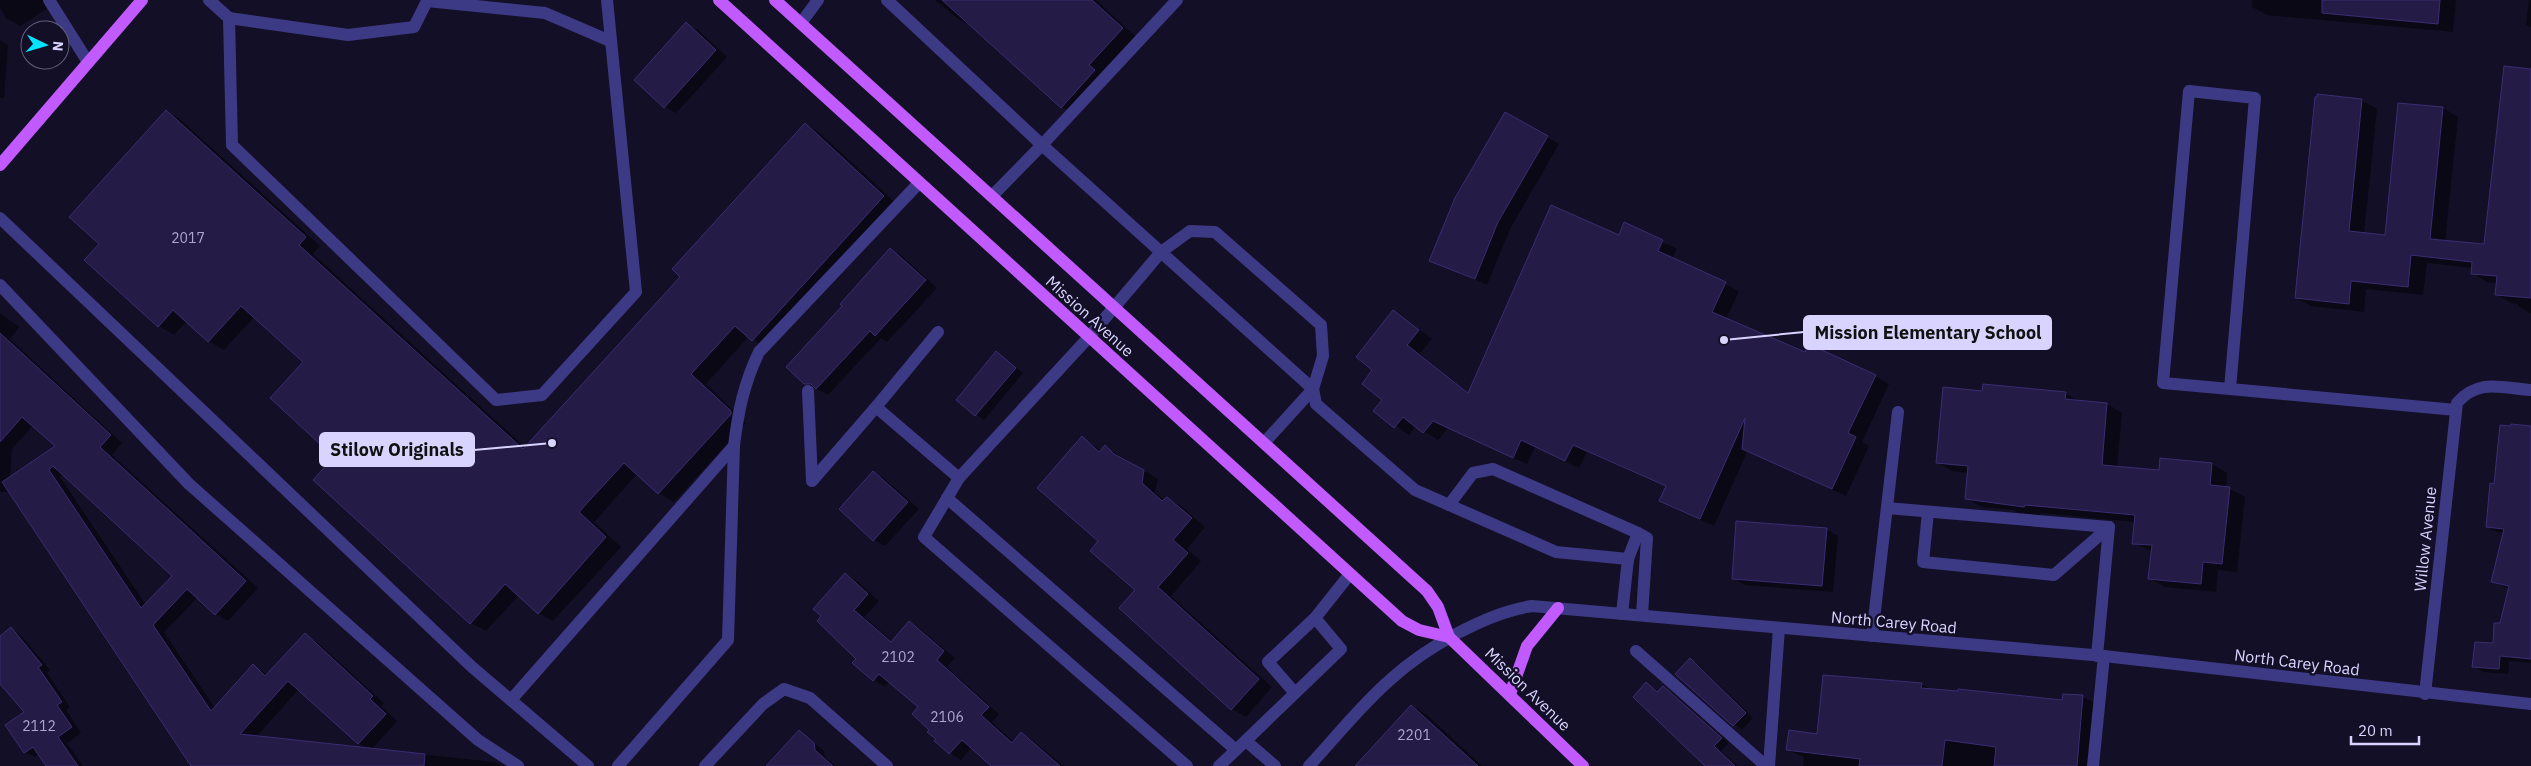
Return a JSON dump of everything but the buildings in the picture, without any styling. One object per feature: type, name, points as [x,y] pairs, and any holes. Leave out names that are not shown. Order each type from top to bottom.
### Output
[{"type":"main road","points":[[2,162],[142,0]]},
{"type":"main road","name":"Mission Avenue","points":[[719,0],[1402,622],[1419,630],[1449,637]]},
{"type":"main road","name":"Mission Avenue","points":[[776,0],[1427,591],[1438,607],[1449,637],[1583,766]]},
{"type":"main road","points":[[1510,694],[1526,646],[1558,608]]},
{"type":"street","points":[[49,0],[88,62]]},
{"type":"street","points":[[209,0],[229,18],[348,35],[414,27],[427,1],[489,4],[545,13],[610,42]]},
{"type":"street","points":[[229,18],[232,145],[496,400],[542,395],[636,292],[607,0]]},
{"type":"street","points":[[801,23],[818,0]]},
{"type":"street","points":[[887,0],[1042,145],[1313,389],[1316,404],[1415,490],[1556,552],[1628,559]]},
{"type":"street","points":[[992,196],[1177,0]]},
{"type":"street","points":[[2230,389],[2255,98],[2190,91],[2163,383],[2456,410]]},
{"type":"street","points":[[618,766],[728,640],[734,446],[739,406],[747,376],[759,352],[920,183]]},
{"type":"street","points":[[0,218],[457,653],[588,766]]},
{"type":"street","points":[[1187,766],[924,537],[960,478],[1089,337],[1113,306],[1161,252],[1190,231],[1216,232],[1321,325],[1323,356],[1313,389],[1264,443]]},
{"type":"street","points":[[0,286],[190,484],[478,740],[518,766]]},
{"type":"street","points":[[808,391],[812,482],[938,332]]},
{"type":"street","name":"Willow Avenue","points":[[2425,694],[2457,403],[2467,392],[2482,386],[2531,390]]},
{"type":"street","points":[[876,407],[960,478]]},
{"type":"street","points":[[1872,636],[1898,412]]},
{"type":"street","points":[[511,700],[734,446]]},
{"type":"street","points":[[1449,505],[1473,474],[1493,468],[1647,538],[1642,616]]},
{"type":"street","points":[[947,498],[1236,750]]},
{"type":"street","points":[[1887,508],[2109,527]]},
{"type":"street","points":[[1928,512],[1923,562],[2054,576],[2109,527]]},
{"type":"street","points":[[2093,766],[2109,527]]},
{"type":"street","points":[[1622,614],[1628,559],[1638,533]]},
{"type":"street","points":[[1295,693],[1268,662],[1314,618],[1350,574]]},
{"type":"street","name":"North Carey Road","points":[[1309,766],[1391,679],[1449,637],[1512,609],[1532,606],[2100,656],[2425,694],[2531,704]]},
{"type":"street","points":[[1219,766],[1341,649],[1314,618]]},
{"type":"street","points":[[1768,766],[1779,628]]},
{"type":"street","points":[[1636,651],[1768,766]]},
{"type":"street","points":[[705,766],[763,704],[784,689],[810,698],[887,766]]},
{"type":"street","points":[[1246,741],[1275,766]]},
{"type":"place","name":"Mission Elementary School","points":[[1724,340]]},
{"type":"place","name":"Stilow Originals","points":[[552,443]]}]
